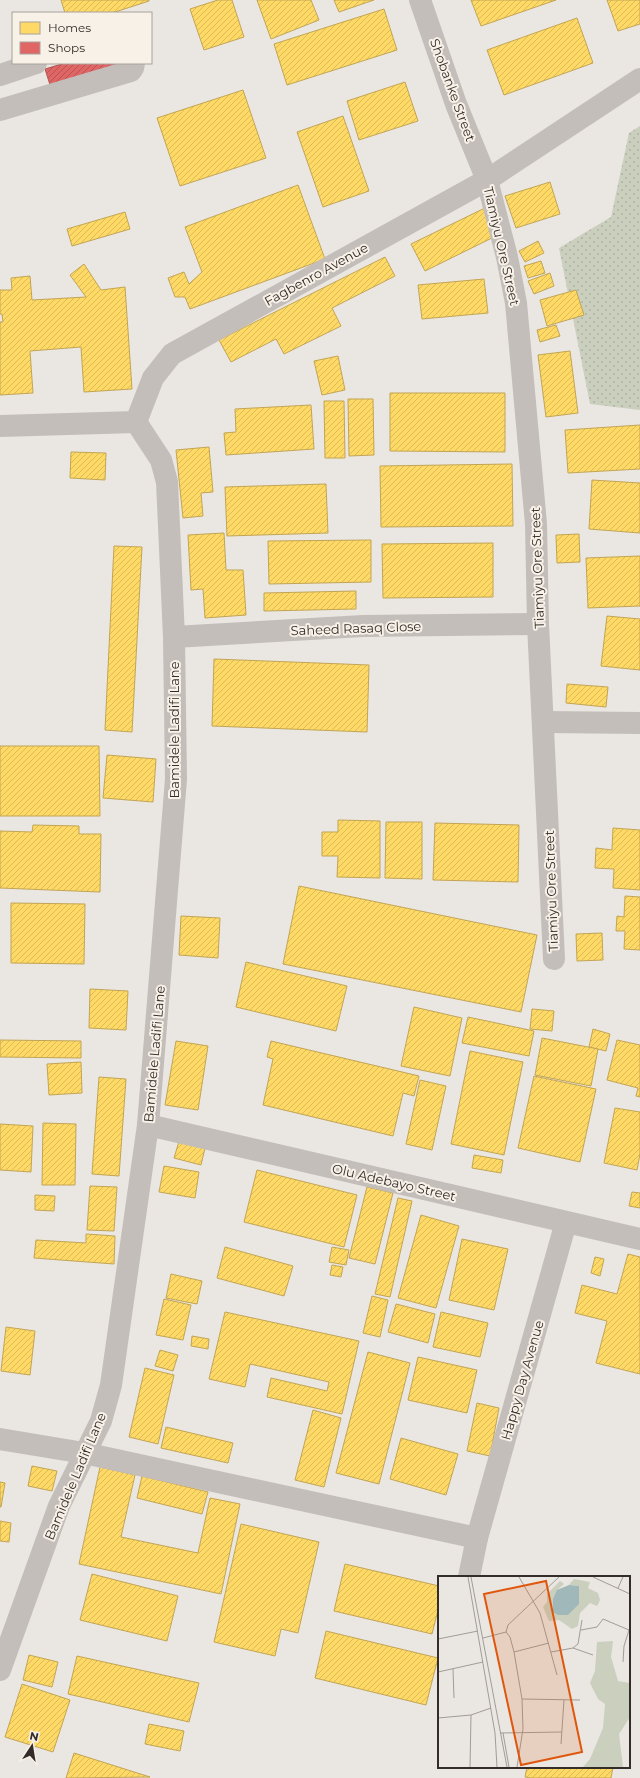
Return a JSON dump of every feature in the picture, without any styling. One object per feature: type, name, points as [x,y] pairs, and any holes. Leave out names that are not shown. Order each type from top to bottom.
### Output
[{"type":"street","name":"Shobanke Street","points":[[420,0],[456,104],[487,180]]},
{"type":"street","points":[[0,75],[33,64]]},
{"type":"street","points":[[0,110],[131,71],[134,68],[134,64]]},
{"type":"street","name":"Fagbenro Avenue","points":[[136,422],[153,378],[172,354],[487,180],[640,79]]},
{"type":"street","name":"Tiamiyu Ore Street","points":[[487,180],[508,257],[517,310],[536,524],[538,624],[544,722],[554,959]]},
{"type":"street","points":[[0,426],[136,422]]},
{"type":"street","name":"Bamidele Ladifi Lane","points":[[0,1670],[59,1506],[101,1420],[111,1385],[148,1125],[176,778],[174,637],[167,482],[161,460],[136,422]]},
{"type":"street","name":"Saheed Rasaq Close","points":[[174,637],[363,626],[538,624]]},
{"type":"street","points":[[544,722],[640,722]]},
{"type":"street","name":"Olu Adebayo Street","points":[[148,1125],[640,1239]]},
{"type":"street","name":"Happy Day Avenue","points":[[469,1576],[477,1538],[566,1222]]},
{"type":"street","points":[[0,1439],[84,1453],[477,1538]]},
{"type":"green space","points":[[640,126],[640,410],[590,404],[559,248],[611,217],[629,133]]},
{"type":"building: Homes","points":[[61,0],[149,0],[115,12],[65,12]]},
{"type":"building: Homes","points":[[218,0],[232,0],[244,37],[204,50],[190,9]]},
{"type":"building: Homes","points":[[257,0],[311,0],[319,20],[271,39]]},
{"type":"building: Homes","points":[[334,0],[374,0],[339,12]]},
{"type":"building: Homes","points":[[471,0],[556,0],[481,26]]},
{"type":"building: Homes","points":[[607,0],[640,0],[640,24],[618,31]]},
{"type":"building: Homes","points":[[384,9],[397,50],[287,85],[274,44]]},
{"type":"building: Homes","points":[[577,18],[593,63],[504,95],[487,50]]},
{"type":"building: Homes","points":[[405,82],[418,121],[359,140],[347,101]]},
{"type":"building: Homes","points":[[243,90],[266,158],[180,186],[157,118]]},
{"type":"building: Homes","points":[[343,116],[369,191],[323,207],[297,132]]},
{"type":"building: Homes","points":[[550,182],[560,214],[516,228],[505,196]]},
{"type":"building: Homes","points":[[298,185],[325,259],[190,309],[185,297],[175,297],[168,278],[184,272],[189,284],[202,272],[185,227]]},
{"type":"building: Homes","points":[[487,207],[500,234],[425,271],[411,244]]},
{"type":"building: Homes","points":[[125,212],[130,229],[72,246],[67,229]]},
{"type":"building: Homes","points":[[538,241],[544,253],[525,262],[519,251]]},
{"type":"building: Homes","points":[[385,257],[395,276],[332,308],[341,326],[284,354],[276,339],[231,362],[219,340]]},
{"type":"building: Homes","points":[[541,261],[545,273],[528,278],[524,266]]},
{"type":"building: Homes","points":[[84,264],[101,290],[125,287],[132,389],[84,392],[81,347],[30,351],[33,393],[0,395],[0,322],[3,322],[2,314],[0,314],[0,290],[12,290],[11,278],[30,276],[32,300],[86,297],[70,275]]},
{"type":"building: Homes","points":[[550,273],[554,286],[534,294],[528,281]]},
{"type":"building: Homes","points":[[484,279],[488,313],[422,319],[418,285]]},
{"type":"building: Homes","points":[[576,290],[584,315],[547,326],[540,300]]},
{"type":"building: Homes","points":[[556,325],[560,336],[540,342],[537,330]]},
{"type":"building: Homes","points":[[570,351],[578,413],[546,417],[538,355]]},
{"type":"building: Homes","points":[[338,356],[345,390],[322,395],[314,361]]},
{"type":"building: Homes","points":[[390,393],[505,393],[505,452],[390,451]]},
{"type":"building: Homes","points":[[348,399],[373,399],[374,455],[349,456]]},
{"type":"building: Homes","points":[[324,401],[344,401],[345,458],[325,458]]},
{"type":"building: Homes","points":[[311,405],[314,449],[226,455],[224,433],[236,432],[235,409]]},
{"type":"building: Homes","points":[[640,425],[640,469],[568,473],[565,430]]},
{"type":"building: Homes","points":[[209,447],[213,492],[201,493],[203,516],[183,518],[176,450]]},
{"type":"building: Homes","points":[[71,452],[106,453],[105,480],[70,478]]},
{"type":"building: Homes","points":[[512,464],[513,526],[381,527],[380,466]]},
{"type":"building: Homes","points":[[592,480],[640,483],[640,533],[589,529]]},
{"type":"building: Homes","points":[[326,484],[328,533],[227,536],[225,487]]},
{"type":"building: Homes","points":[[224,533],[226,570],[243,570],[246,615],[205,618],[203,589],[191,590],[188,535]]},
{"type":"building: Homes","points":[[579,534],[580,562],[557,563],[556,535]]},
{"type":"building: Homes","points":[[371,540],[371,582],[269,584],[268,541]]},
{"type":"building: Homes","points":[[493,543],[493,597],[383,598],[382,544]]},
{"type":"building: Homes","points":[[114,546],[142,547],[132,732],[105,730]]},
{"type":"building: Homes","points":[[640,556],[640,606],[588,608],[586,558]]},
{"type":"building: Homes","points":[[356,591],[356,609],[264,611],[264,593]]},
{"type":"building: Homes","points":[[607,616],[640,619],[640,670],[601,666]]},
{"type":"building: Homes","points":[[214,659],[369,665],[367,732],[212,726]]},
{"type":"building: Homes","points":[[567,684],[608,687],[606,707],[566,703]]},
{"type":"building: Homes","points":[[0,746],[99,746],[100,816],[0,816]]},
{"type":"building: Homes","points":[[107,755],[156,759],[153,802],[103,798]]},
{"type":"building: Homes","points":[[338,820],[380,821],[380,878],[337,877],[338,856],[322,856],[322,832],[338,832]]},
{"type":"building: Homes","points":[[386,822],[422,822],[422,879],[385,878]]},
{"type":"building: Homes","points":[[435,823],[519,825],[518,882],[433,880]]},
{"type":"building: Homes","points":[[33,825],[79,826],[79,834],[101,834],[100,892],[0,888],[0,831],[32,832]]},
{"type":"building: Homes","points":[[613,828],[640,830],[640,890],[613,888],[614,869],[595,868],[596,848],[612,850]]},
{"type":"building: Homes","points":[[299,886],[537,935],[521,1012],[283,964]]},
{"type":"building: Homes","points":[[625,896],[640,897],[640,950],[624,949],[625,931],[616,931],[617,916],[624,917]]},
{"type":"building: Homes","points":[[11,903],[85,904],[84,964],[11,963]]},
{"type":"building: Homes","points":[[181,916],[220,918],[218,958],[179,955]]},
{"type":"building: Homes","points":[[602,933],[603,960],[577,961],[576,934]]},
{"type":"building: Homes","points":[[246,962],[347,986],[336,1031],[236,1007]]},
{"type":"building: Homes","points":[[90,989],[128,991],[126,1030],[89,1028]]},
{"type":"building: Homes","points":[[414,1007],[462,1018],[450,1076],[401,1066]]},
{"type":"building: Homes","points":[[532,1009],[554,1011],[552,1031],[530,1029]]},
{"type":"building: Homes","points":[[468,1017],[534,1031],[529,1056],[462,1043]]},
{"type":"building: Homes","points":[[593,1029],[610,1034],[606,1051],[589,1047]]},
{"type":"building: Homes","points":[[542,1038],[598,1049],[591,1086],[535,1075]]},
{"type":"building: Homes","points":[[0,1040],[81,1041],[81,1058],[0,1057]]},
{"type":"building: Homes","points":[[617,1040],[640,1045],[640,1097],[636,1096],[638,1088],[607,1080]]},
{"type":"building: Homes","points":[[176,1041],[208,1046],[198,1110],[165,1105]]},
{"type":"building: Homes","points":[[271,1041],[419,1076],[414,1096],[403,1093],[393,1136],[263,1105],[273,1059],[267,1057]]},
{"type":"building: Homes","points":[[470,1051],[523,1062],[504,1155],[451,1144]]},
{"type":"building: Homes","points":[[81,1062],[82,1093],[49,1095],[47,1064]]},
{"type":"building: Homes","points":[[534,1076],[596,1089],[580,1162],[518,1148]]},
{"type":"building: Homes","points":[[99,1077],[126,1079],[119,1176],[92,1174]]},
{"type":"building: Homes","points":[[420,1080],[446,1086],[432,1150],[406,1144]]},
{"type":"building: Homes","points":[[615,1108],[640,1112],[640,1154],[637,1170],[604,1163]]},
{"type":"building: Homes","points":[[43,1123],[76,1124],[75,1185],[42,1185]]},
{"type":"building: Homes","points":[[0,1124],[33,1126],[31,1172],[0,1170]]},
{"type":"building: Homes","points":[[180,1138],[206,1144],[201,1165],[174,1158]]},
{"type":"building: Homes","points":[[474,1155],[503,1160],[501,1173],[472,1168]]},
{"type":"building: Homes","points":[[164,1166],[199,1172],[195,1198],[159,1192]]},
{"type":"building: Homes","points":[[257,1170],[357,1195],[344,1247],[244,1222]]},
{"type":"building: Homes","points":[[90,1186],[117,1187],[114,1231],[87,1230]]},
{"type":"building: Homes","points":[[367,1187],[393,1193],[375,1264],[349,1258]]},
{"type":"building: Homes","points":[[632,1192],[640,1193],[640,1208],[629,1206]]},
{"type":"building: Homes","points":[[35,1195],[55,1196],[54,1211],[35,1210]]},
{"type":"building: Homes","points":[[398,1198],[412,1201],[390,1297],[375,1294]]},
{"type":"building: Homes","points":[[421,1215],[459,1226],[436,1308],[398,1298]]},
{"type":"building: Homes","points":[[86,1234],[115,1236],[114,1264],[34,1258],[36,1240],[86,1243]]},
{"type":"building: Homes","points":[[462,1239],[508,1249],[494,1310],[449,1300]]},
{"type":"building: Homes","points":[[225,1247],[293,1266],[284,1296],[217,1278]]},
{"type":"building: Homes","points":[[332,1247],[349,1250],[346,1265],[329,1262]]},
{"type":"building: Homes","points":[[628,1254],[640,1257],[640,1374],[596,1363],[607,1321],[575,1313],[582,1285],[617,1294]]},
{"type":"building: Homes","points":[[595,1257],[604,1259],[600,1276],[591,1273]]},
{"type":"building: Homes","points":[[332,1265],[343,1267],[341,1277],[330,1275]]},
{"type":"building: Homes","points":[[171,1274],[202,1281],[197,1304],[166,1298]]},
{"type":"building: Homes","points":[[372,1296],[388,1300],[380,1337],[363,1333]]},
{"type":"building: Homes","points":[[164,1299],[191,1305],[183,1340],[156,1335]]},
{"type":"building: Homes","points":[[396,1304],[435,1314],[428,1343],[388,1332]]},
{"type":"building: Homes","points":[[225,1312],[359,1341],[342,1414],[267,1397],[271,1378],[327,1391],[329,1382],[250,1364],[245,1387],[209,1379]]},
{"type":"building: Homes","points":[[441,1312],[488,1323],[480,1357],[433,1347]]},
{"type":"building: Homes","points":[[6,1327],[35,1331],[30,1375],[1,1371]]},
{"type":"building: Homes","points":[[192,1336],[209,1339],[208,1349],[191,1346]]},
{"type":"building: Homes","points":[[160,1350],[178,1355],[173,1371],[155,1366]]},
{"type":"building: Homes","points":[[368,1352],[410,1363],[379,1484],[336,1473]]},
{"type":"building: Homes","points":[[418,1357],[477,1370],[467,1413],[408,1400]]},
{"type":"building: Homes","points":[[145,1368],[174,1375],[158,1444],[129,1437]]},
{"type":"building: Homes","points":[[477,1403],[499,1408],[490,1456],[467,1451]]},
{"type":"building: Homes","points":[[313,1410],[341,1418],[324,1487],[295,1480]]},
{"type":"building: Homes","points":[[166,1427],[233,1443],[228,1463],[161,1448]]},
{"type":"building: Homes","points":[[401,1438],[458,1454],[446,1495],[390,1479]]},
{"type":"building: Homes","points":[[32,1466],[57,1471],[52,1491],[28,1486]]},
{"type":"building: Homes","points":[[100,1467],[135,1475],[121,1537],[198,1553],[210,1498],[240,1504],[221,1594],[79,1564]]},
{"type":"building: Homes","points":[[142,1476],[208,1492],[202,1514],[137,1498]]},
{"type":"building: Homes","points":[[0,1482],[5,1483],[1,1507],[0,1507]]},
{"type":"building: Homes","points":[[0,1521],[11,1523],[9,1542],[0,1541]]},
{"type":"building: Homes","points":[[241,1524],[319,1542],[298,1633],[281,1629],[275,1656],[214,1642]]},
{"type":"building: Homes","points":[[345,1564],[438,1586],[438,1610],[432,1634],[334,1611]]},
{"type":"building: Homes","points":[[92,1574],[178,1596],[167,1641],[80,1620]]},
{"type":"building: Homes","points":[[326,1631],[438,1658],[426,1705],[315,1678]]},
{"type":"building: Homes","points":[[29,1655],[58,1662],[52,1687],[23,1680]]},
{"type":"building: Homes","points":[[77,1656],[199,1683],[189,1722],[68,1694]]},
{"type":"building: Homes","points":[[22,1684],[70,1700],[53,1752],[5,1737]]},
{"type":"building: Homes","points":[[149,1724],[184,1731],[180,1751],[145,1744]]},
{"type":"building: Homes","points":[[74,1753],[150,1777],[66,1778]]},
{"type":"building: Homes","points":[[527,1768],[613,1768],[611,1778],[525,1777]]},
{"type":"building: Shops","points":[[62,64],[123,64],[51,88],[45,69]]}]
